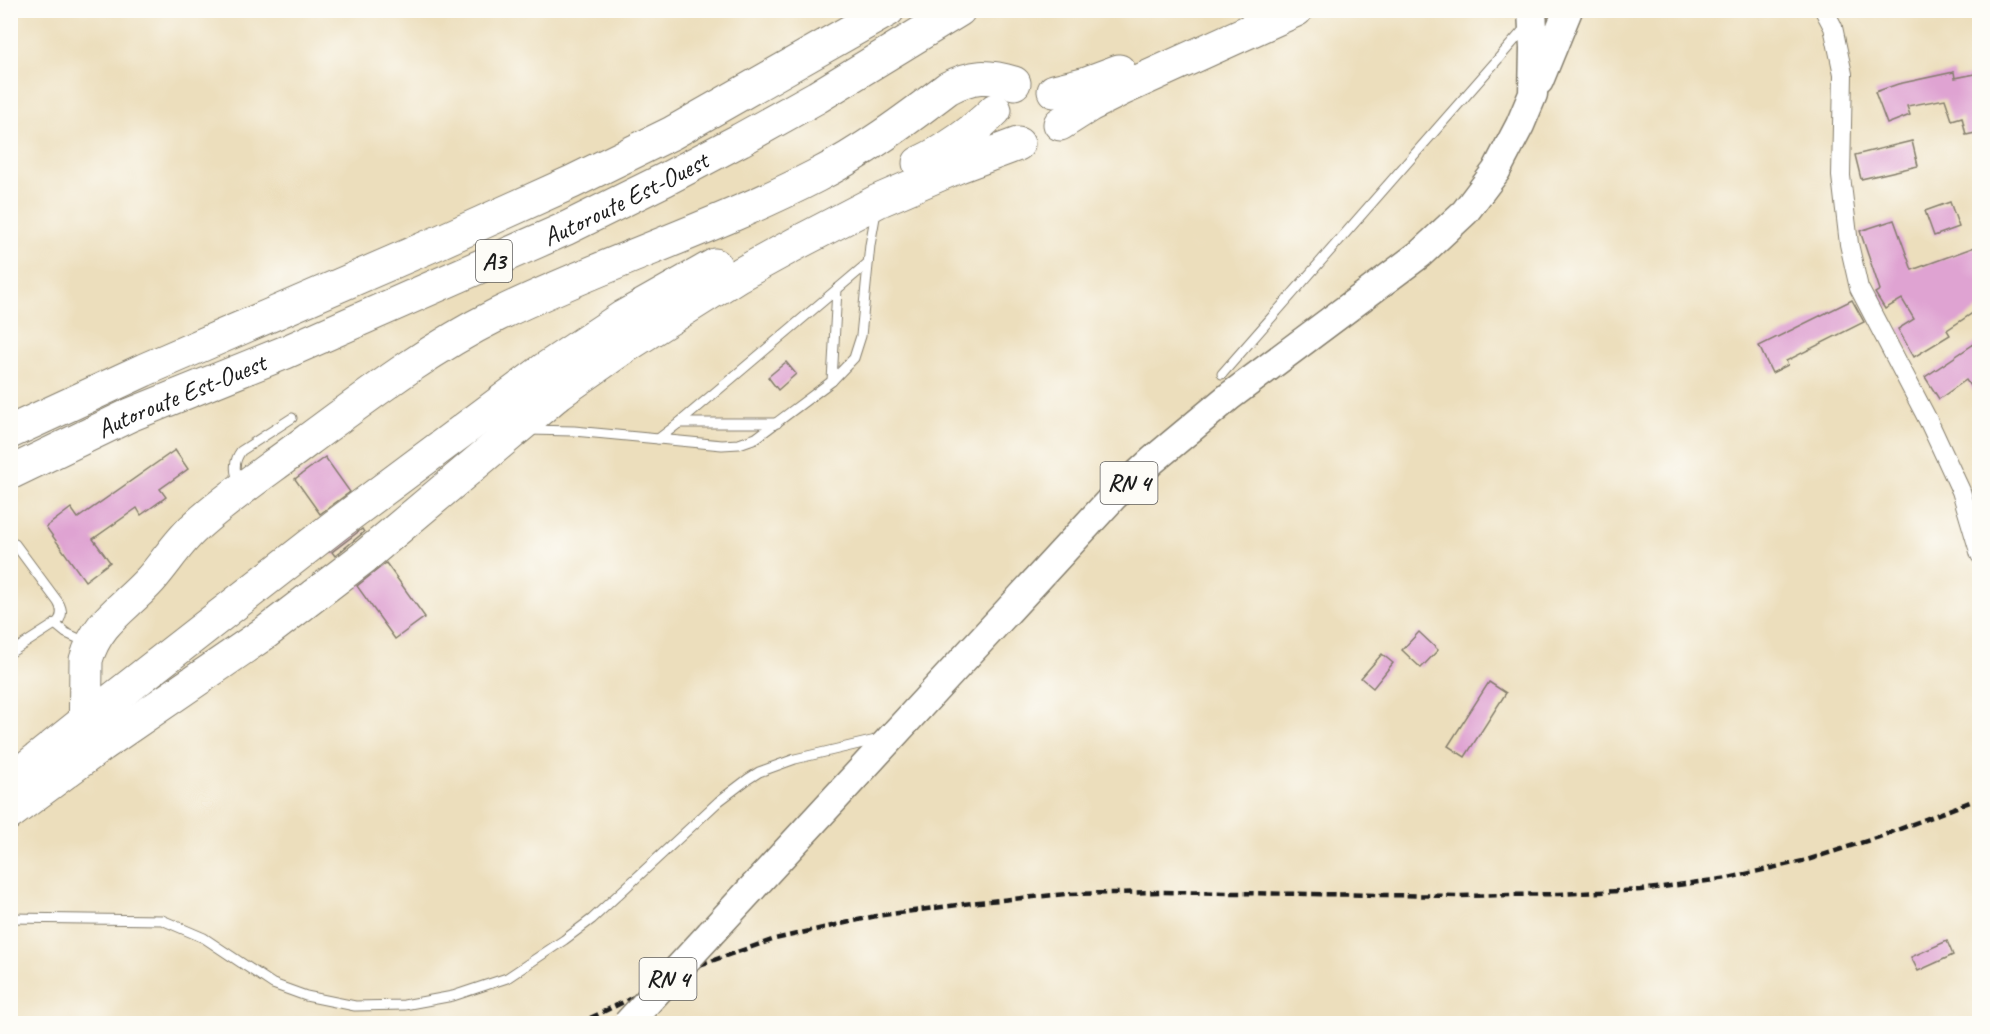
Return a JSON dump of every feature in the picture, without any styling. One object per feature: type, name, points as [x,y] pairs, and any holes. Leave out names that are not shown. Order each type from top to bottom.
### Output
[{"type":"highway","name":"Autoroute Est-Ouest","points":[[10,432],[144,370],[437,243],[672,134],[888,10]]},
{"type":"highway","name":"Autoroute Est-Ouest","points":[[10,473],[130,415],[286,352],[565,229],[740,140],[817,97],[959,10]]},
{"type":"highway","points":[[1054,91],[1104,78],[1251,10]]},
{"type":"highway","points":[[994,110],[998,127],[1010,140],[1026,146],[1043,142],[1050,138],[1060,124],[1090,105],[1296,10]]},
{"type":"highway","points":[[85,757],[86,660],[90,644],[98,631],[151,579],[194,528],[406,368],[472,328],[564,285],[818,175],[868,145],[961,81],[990,76],[1014,82],[1031,79],[1047,85],[1054,91],[1061,106],[1060,124]]},
{"type":"highway","points":[[10,781],[419,462],[545,369],[623,317],[791,223],[942,153],[970,133],[994,110],[1001,94],[1014,82]]},
{"type":"highway","points":[[10,813],[85,757],[265,633],[363,558],[559,393],[623,348],[737,276],[878,201],[959,166],[1018,144]]},
{"type":"highway","points":[[419,462],[443,490]]},
{"type":"main road","points":[[1533,94],[1568,10]]},
{"type":"main road","name":"RN 4","points":[[627,1023],[1114,496],[1230,396],[1420,254],[1466,212],[1496,171],[1533,94],[1535,14]]},
{"type":"street","points":[[1824,10],[1833,27],[1843,74],[1841,176],[1849,244],[1859,288],[1929,422],[1961,491],[1980,555]]},
{"type":"lane","points":[[1222,374],[1535,14]]},
{"type":"lane","points":[[514,431],[559,430],[722,445],[739,444],[756,438],[832,381],[849,365],[857,351],[861,336],[872,230],[878,201]]},
{"type":"lane","points":[[658,439],[868,263]]},
{"type":"lane","points":[[832,381],[837,289]]},
{"type":"lane","points":[[243,489],[236,474],[237,456],[246,447],[292,418]]},
{"type":"lane","points":[[679,423],[777,423]]},
{"type":"lane","points":[[10,653],[55,624],[61,616],[61,606],[15,544]]},
{"type":"lane","points":[[55,624],[90,644]]},
{"type":"lane","points":[[10,918],[162,920],[204,938],[273,984],[306,996],[355,1006],[404,1005],[453,996],[507,978],[564,940],[592,919],[719,801],[748,779],[795,759],[894,736]]},
{"type":"building","points":[[1954,72],[1955,78],[1980,73],[1980,132],[1966,135],[1962,117],[1952,120],[1945,99],[1907,106],[1910,115],[1887,124],[1875,92],[1898,84]]},
{"type":"building","points":[[1912,141],[1918,166],[1861,179],[1855,155]]},
{"type":"building","points":[[1950,202],[1959,227],[1934,236],[1925,211]]},
{"type":"building","points":[[1894,220],[1912,270],[1980,245],[1980,308],[1947,330],[1950,335],[1914,357],[1898,329],[1914,319],[1902,299],[1885,309],[1875,293],[1880,290],[1860,231]]},
{"type":"building","points":[[1852,300],[1864,322],[1786,361],[1788,365],[1772,373],[1759,346]]},
{"type":"building","points":[[1980,340],[1980,401],[1966,380],[1939,399],[1925,377]]},
{"type":"building","points":[[786,362],[796,374],[778,390],[768,377]]},
{"type":"building","points":[[175,450],[188,469],[160,489],[166,497],[141,515],[137,508],[93,539],[110,562],[85,581],[46,527],[71,508],[78,518]]},
{"type":"building","points":[[325,457],[350,492],[320,514],[295,479]]},
{"type":"building","points":[[362,529],[364,532],[335,556],[332,552]]},
{"type":"building","points":[[386,563],[425,617],[395,639],[357,586]]},
{"type":"building","points":[[1419,632],[1438,650],[1421,668],[1402,650]]},
{"type":"building","points":[[1382,654],[1393,663],[1373,688],[1361,678]]},
{"type":"building","points":[[1489,682],[1506,693],[1465,757],[1448,746]]},
{"type":"building","points":[[1947,941],[1953,955],[1918,971],[1911,957]]},
{"type":"railway","points":[[578,1024],[702,964],[775,939],[876,916],[979,902],[1066,894],[1160,892],[1457,896],[1641,890],[1728,878],[1807,860],[1879,837],[1980,798]]}]
